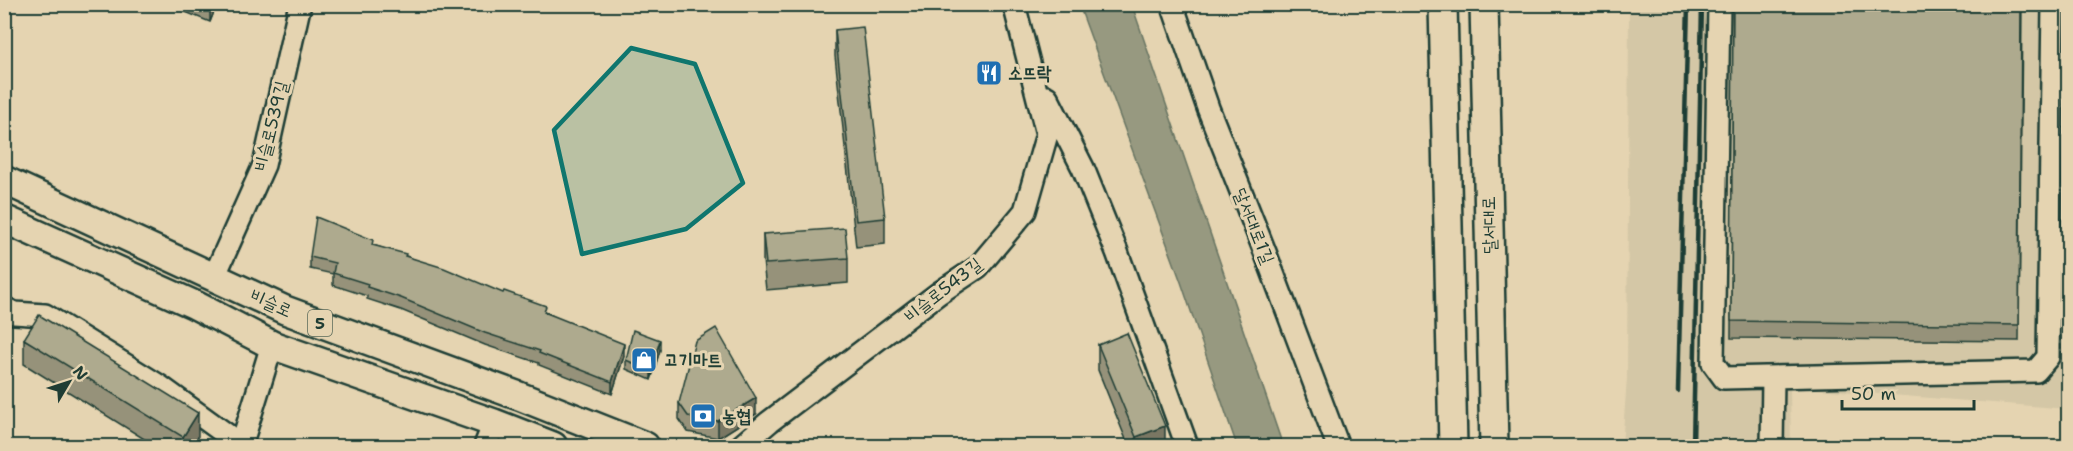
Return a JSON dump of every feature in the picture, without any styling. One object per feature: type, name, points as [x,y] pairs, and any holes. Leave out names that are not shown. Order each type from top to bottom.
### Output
[{"type":"main road","points":[[1443,4],[1453,447]]},
{"type":"main road","name":"달서대로","points":[[1484,4],[1494,447]]},
{"type":"main road","name":"비슬로","points":[[4,180],[285,310],[519,396],[645,447]]},
{"type":"main road","name":"비슬로","points":[[4,219],[195,305],[272,345],[490,435],[553,447]]},
{"type":"street","name":"비슬로539길","points":[[214,277],[264,165],[300,4]]},
{"type":"street","name":"비슬로543길","points":[[741,447],[769,422],[939,293],[978,267],[1025,211],[1047,134],[1014,4]]},
{"type":"street","name":"달서대로1길","points":[[1172,4],[1208,108],[1338,447]]},
{"type":"street","points":[[1719,4],[1713,363],[1724,378],[2036,371],[2048,357],[2053,4]]},
{"type":"street","points":[[1026,50],[1083,168],[1117,252],[1187,447]]},
{"type":"street","points":[[4,308],[14,313],[45,315],[161,387],[241,446],[272,345]]},
{"type":"street","points":[[1772,447],[1773,378]]},
{"type":"highlighted area","points":[[631,48],[695,64],[743,183],[686,229],[582,254],[554,130]]},
{"type":"shaded area","points":[[1079,5],[1132,5],[1283,446],[1237,446],[1181,282]]},
{"type":"shaded area","points":[[1629,5],[2068,5],[2068,409],[1790,387],[1791,446],[1622,446],[1627,378]]},
{"type":"building","points":[[1733,4],[2021,4],[2019,325],[1731,321]]},
{"type":"building","points":[[863,27],[885,218],[856,221],[835,30]]},
{"type":"building","points":[[316,217],[373,240],[372,245],[406,254],[405,256],[444,268],[503,293],[504,291],[546,306],[544,312],[624,344],[612,382],[539,353],[540,351],[485,333],[401,298],[367,287],[368,284],[333,273],[335,263],[310,257]]},
{"type":"building","points":[[845,228],[848,258],[766,264],[763,234]]},
{"type":"building","points":[[39,315],[198,413],[183,437],[24,339]]},
{"type":"building","points":[[716,328],[756,398],[718,421],[688,416],[679,403],[695,341]]},
{"type":"building","points":[[633,330],[660,340],[651,371],[626,360]]},
{"type":"building","points":[[1127,333],[1165,426],[1136,437],[1098,345]]},
{"type":"railway","points":[[1678,391],[1688,4]]},
{"type":"railway","points":[[1693,446],[1702,4]]},
{"type":"place","name":"소뜨락","points":[[989,73]]},
{"type":"place","name":"고기마트","points":[[644,360]]},
{"type":"place","name":"농협","points":[[703,416]]}]
